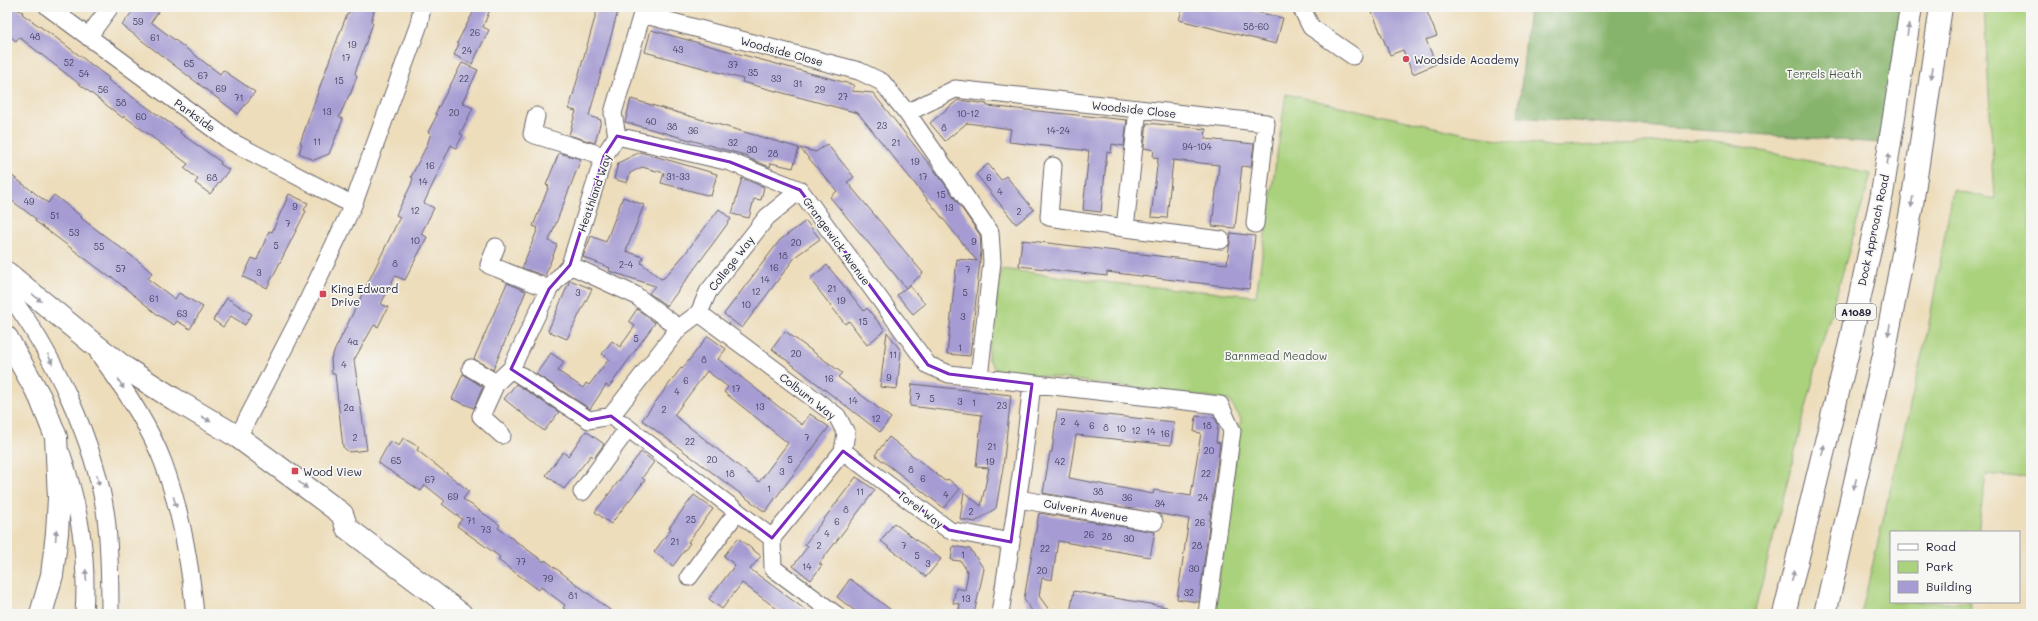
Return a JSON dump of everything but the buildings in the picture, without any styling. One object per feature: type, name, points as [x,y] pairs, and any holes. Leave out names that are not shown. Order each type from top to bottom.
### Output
[{"type":"main road","name":"Dock Approach Road","points":[[1784,614],[1848,346],[1882,194],[1911,7]]},
{"type":"main road","name":"A1089","points":[[1825,614],[1884,355],[1911,211],[1941,7]]},
{"type":"main road","points":[[7,273],[90,341],[126,368],[168,396],[238,437],[342,514],[347,528],[461,614]]},
{"type":"main road","points":[[7,338],[40,397],[56,437],[59,498],[57,533],[52,575],[41,614]]},
{"type":"main road","points":[[238,437],[235,444],[234,453],[335,528],[347,528]]},
{"type":"street","name":"Parkside","points":[[48,7],[230,142],[353,205]]},
{"type":"street","points":[[88,37],[110,7]]},
{"type":"street","points":[[238,437],[302,313],[353,205],[419,24],[422,7]]},
{"type":"street","points":[[1301,7],[1311,28],[1353,56]]},
{"type":"street","points":[[617,136],[613,113],[643,11]]},
{"type":"street","name":"Woodside Close","points":[[643,11],[859,71],[882,82],[907,113],[990,232],[992,262],[979,377]]},
{"type":"street","name":"Woodside Close","points":[[907,113],[955,89],[1266,123],[1255,224]]},
{"type":"street","points":[[1125,228],[1138,109]]},
{"type":"street","points":[[536,116],[532,134],[604,156]]},
{"type":"street","name":"Heathland Way","points":[[496,382],[512,369],[549,289],[570,264],[604,156],[617,136]]},
{"type":"street","name":"Grangewick Avenue","points":[[617,136],[730,162],[800,190],[928,365],[949,374],[1220,405],[1232,431],[1207,614]]},
{"type":"street","points":[[1053,166],[1049,217],[1221,240]]},
{"type":"street","name":"College Way","points":[[700,313],[708,292],[767,217],[800,190]]},
{"type":"street","points":[[496,247],[489,265],[549,289]]},
{"type":"street","points":[[570,264],[635,295],[679,328]]},
{"type":"street","points":[[7,292],[22,311],[47,350],[78,421],[95,468],[106,517],[110,576],[110,614]]},
{"type":"street","points":[[512,369],[589,420],[611,416],[679,328],[700,313]]},
{"type":"street","name":"Colburn Way","points":[[700,313],[837,416],[846,432],[843,451]]},
{"type":"street","points":[[90,341],[127,395],[163,461],[184,535],[191,575],[195,614]]},
{"type":"street","points":[[471,368],[496,382],[481,416],[502,435]]},
{"type":"street","points":[[1000,614],[1018,499],[1032,384]]},
{"type":"street","points":[[611,416],[772,538]]},
{"type":"street","points":[[582,492],[628,428]]},
{"type":"street","points":[[56,437],[70,479],[82,530],[86,583],[84,614]]},
{"type":"street","points":[[835,614],[773,568],[772,538],[843,451]]},
{"type":"street","name":"Torel Way","points":[[843,451],[949,530],[1011,542]]},
{"type":"street","name":"Culverin Avenue","points":[[1018,499],[1154,522]]},
{"type":"street","points":[[689,576],[737,512]]},
{"type":"highlighted area","points":[[617,136],[730,162],[800,190],[928,365],[949,374],[1032,384],[1011,542],[949,530],[843,451],[772,538],[611,416],[589,420],[511,369],[549,289],[570,265],[604,156]]},
{"type":"green space","name":"Terrels Heath","points":[[1529,7],[1903,7],[1879,143],[1518,117]]},
{"type":"green space","points":[[1984,7],[2031,7],[2031,478],[1986,474],[1978,531],[1890,531],[1890,603],[1971,603],[1970,614],[1861,614],[1928,329],[1953,190],[1995,199]]},
{"type":"green space","name":"Barnmead Meadow","points":[[1286,94],[1470,135],[1556,147],[1710,140],[1871,174],[1821,348],[1754,614],[1214,614],[1241,419],[1229,400],[996,370],[988,359],[1001,269],[1121,284],[1256,296]]},
{"type":"place","name":"Woodside Academy","points":[[1406,59]]},
{"type":"place","name":"King Edward Drive","points":[[323,294]]},
{"type":"place","name":"Wood View","points":[[295,471]]}]
